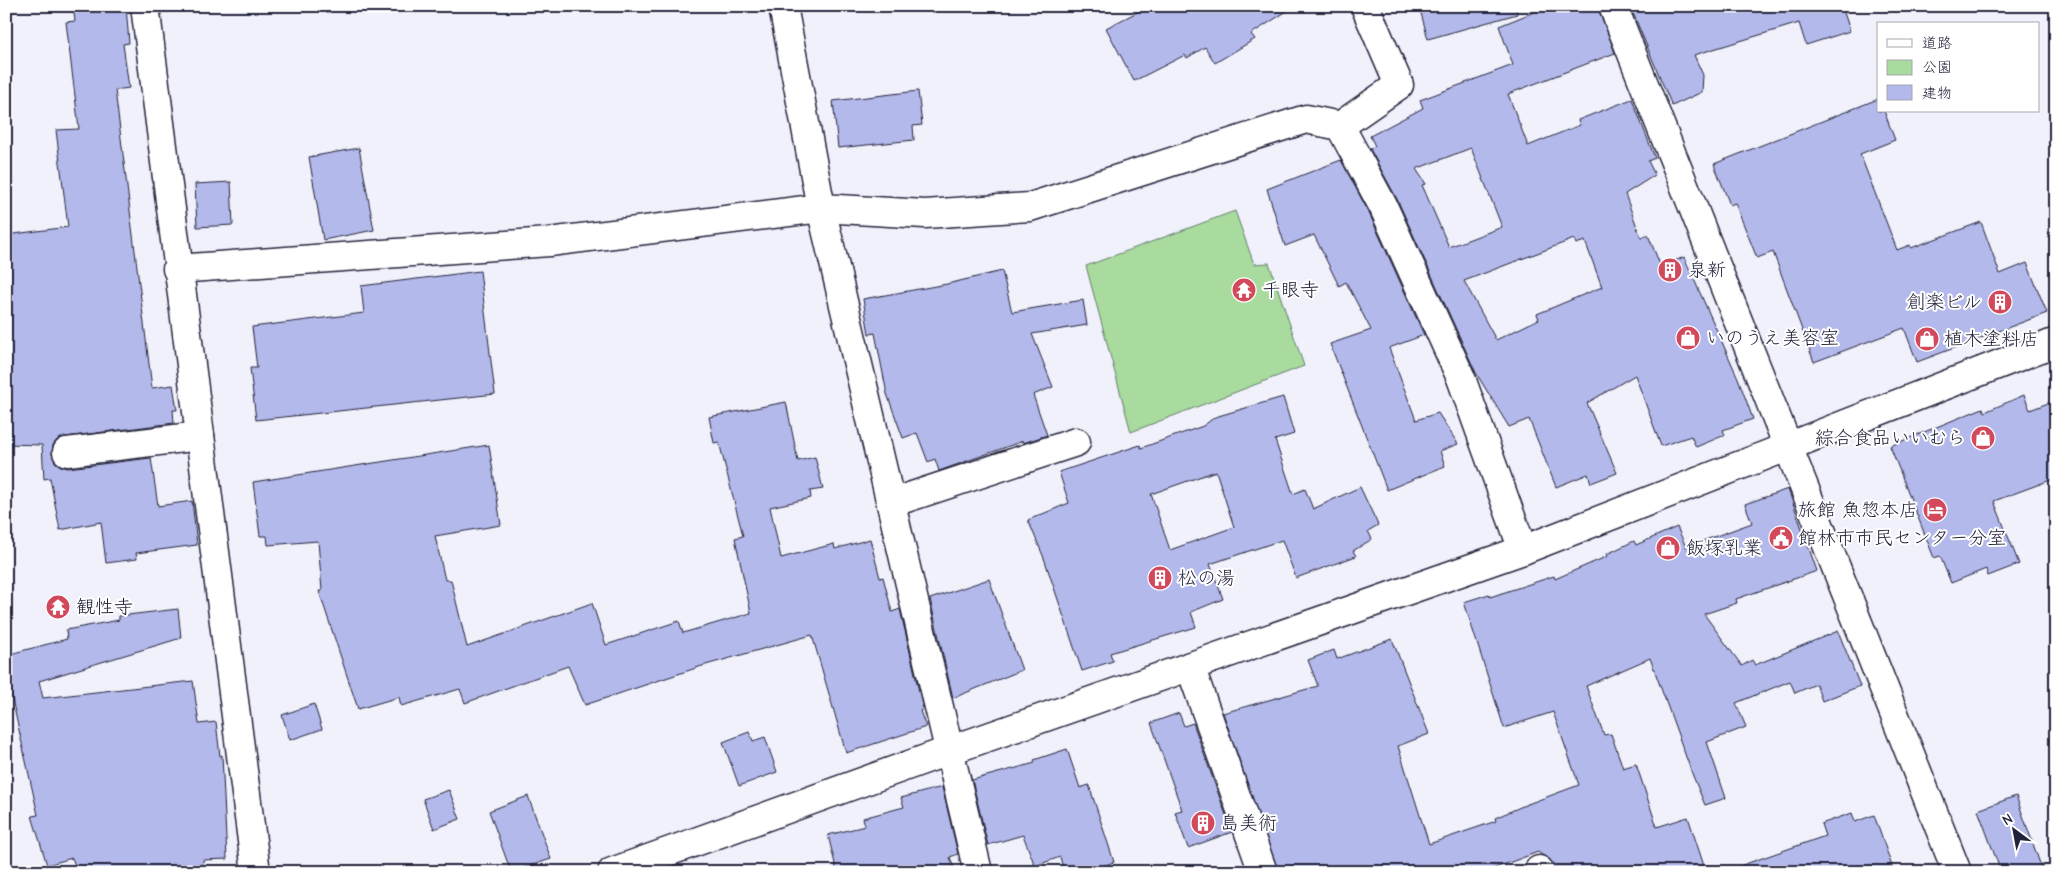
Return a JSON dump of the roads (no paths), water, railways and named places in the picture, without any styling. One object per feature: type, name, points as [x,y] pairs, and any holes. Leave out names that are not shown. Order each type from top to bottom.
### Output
[{"type":"street","points":[[145,6],[256,872]]},
{"type":"street","points":[[783,6],[821,208],[978,872]]},
{"type":"street","points":[[178,269],[549,242],[821,208],[925,214],[1030,207],[1306,119],[1340,126],[1399,85],[1366,6]]},
{"type":"street","points":[[1613,6],[1957,872]]},
{"type":"street","points":[[1340,126],[1383,206],[1460,378],[1523,550]]},
{"type":"street","points":[[612,872],[948,751],[1523,550],[1790,448],[2056,342]]},
{"type":"street","points":[[67,452],[200,436]]},
{"type":"street","points":[[891,503],[1076,442]]},
{"type":"street","points":[[1190,666],[1263,872]]},
{"type":"place","name":"泉新","points":[[1670,270]]},
{"type":"place","name":"千眼寺","points":[[1244,290]]},
{"type":"place","name":"創楽ビル","points":[[2000,302]]},
{"type":"place","name":"いのうえ美容室","points":[[1688,338]]},
{"type":"place","name":"植木塗料店","points":[[1927,339]]},
{"type":"place","name":"綜合食品いいむら","points":[[1983,438]]},
{"type":"place","name":"旅館 魚惣本店","points":[[1935,510]]},
{"type":"place","name":"館林市市民センター分室","points":[[1781,538]]},
{"type":"place","name":"飯塚乳業","points":[[1668,548]]},
{"type":"place","name":"松の湯","points":[[1160,578]]},
{"type":"place","name":"観性寺","points":[[58,607]]},
{"type":"place","name":"島美術","points":[[1203,823]]}]
